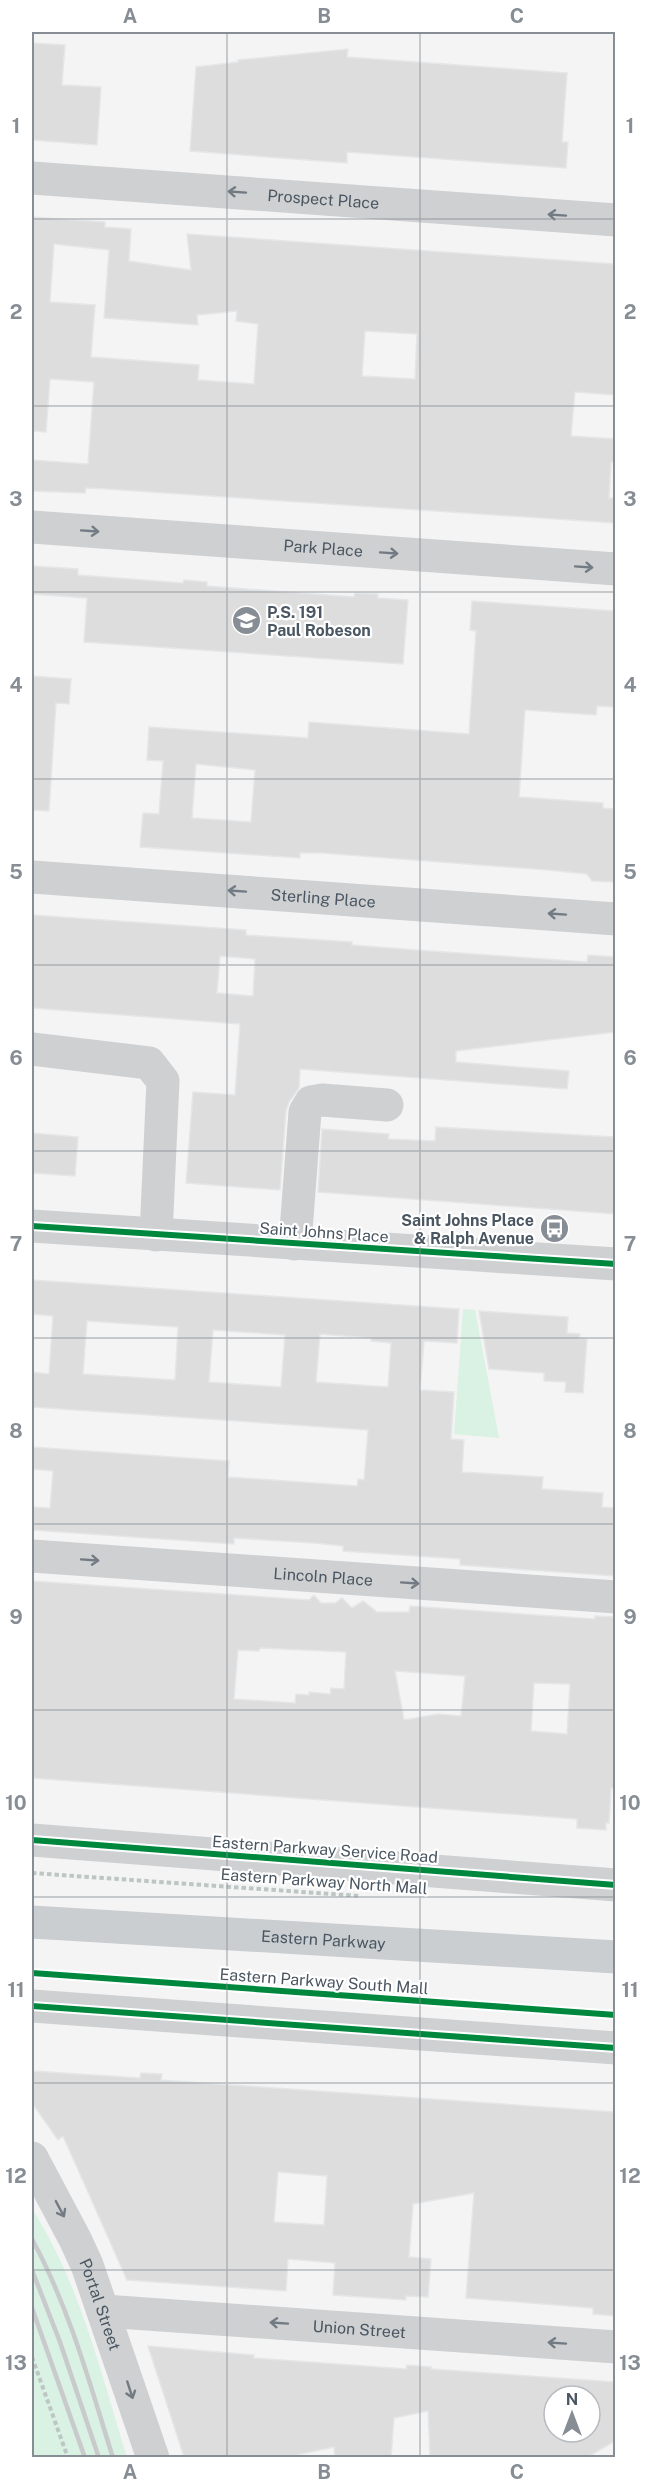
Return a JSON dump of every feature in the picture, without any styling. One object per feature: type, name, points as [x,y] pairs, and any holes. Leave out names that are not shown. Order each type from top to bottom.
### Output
[{"type":"main road","name":"Eastern Parkway","points":[[32,1922],[615,1957]]},
{"type":"street","name":"Prospect Place","points":[[32,178],[615,220]]},
{"type":"street","name":"Park Place","points":[[32,527],[615,569]]},
{"type":"street","name":"Sterling Place","points":[[32,877],[615,919]]},
{"type":"street","points":[[32,1049],[149,1063],[163,1081],[156,1234]]},
{"type":"street","points":[[295,1244],[305,1112],[311,1102],[322,1100],[387,1105]]},
{"type":"street","name":"Saint Johns Place","points":[[32,1226],[615,1264]]},
{"type":"street","name":"Lincoln Place","points":[[32,1556],[615,1598]]},
{"type":"street","name":"Eastern Parkway Service Road","points":[[32,1840],[615,1885]]},
{"type":"street","points":[[32,2006],[615,2048]]},
{"type":"street","name":"Portal Street","points":[[32,2158],[75,2239],[104,2311],[153,2457]]},
{"type":"street","name":"Union Street","points":[[104,2311],[615,2347]]},
{"type":"path","points":[[32,2357],[68,2457]]},
{"type":"green space","points":[[463,1309],[475,1310],[499,1438],[454,1434]]},
{"type":"green space","points":[[32,2209],[49,2237],[76,2298],[127,2457],[32,2457]]},
{"type":"building","points":[[32,43],[65,45],[62,85],[101,87],[97,145],[32,140]]},
{"type":"building","points":[[348,49],[347,57],[567,73],[562,142],[568,142],[566,168],[347,152],[347,163],[190,151],[196,67],[238,62],[238,60]]},
{"type":"building","points":[[32,217],[105,222],[105,227],[131,229],[129,261],[191,270],[187,234],[615,264],[615,395],[575,392],[571,436],[615,439],[615,463],[611,462],[609,498],[615,498],[615,523],[106,489],[86,488],[85,493],[32,491],[32,460],[88,464],[94,382],[50,379],[46,432],[32,431]],"holes":[[[54,244],[109,250],[104,318],[198,325],[197,315],[237,311],[236,321],[258,324],[254,384],[198,380],[199,365],[91,357],[95,305],[50,302]],[[365,331],[417,334],[415,379],[362,376]]]},
{"type":"building","name":"P.S. 191 Paul Robeson","points":[[32,566],[78,569],[78,575],[183,583],[184,580],[207,582],[207,586],[354,597],[355,593],[378,594],[378,598],[408,600],[403,664],[84,642],[87,598],[32,594]]},
{"type":"building","points":[[472,601],[615,611],[615,707],[597,706],[596,715],[525,710],[519,797],[603,803],[603,808],[615,809],[615,882],[592,881],[587,874],[548,870],[322,853],[300,853],[300,858],[140,847],[143,813],[159,814],[163,761],[147,760],[149,727],[308,738],[309,722],[469,734],[476,631],[470,630]],"holes":[[[196,764],[255,770],[251,822],[192,818]]]},
{"type":"building","points":[[32,676],[71,679],[69,704],[56,703],[49,811],[32,810]]},
{"type":"building","points":[[32,915],[246,930],[246,935],[352,942],[352,945],[416,950],[587,962],[588,955],[615,957],[615,1032],[456,1051],[456,1062],[569,1071],[567,1089],[300,1069],[299,1088],[289,1102],[286,1111],[280,1190],[186,1183],[193,1092],[235,1095],[240,1024],[32,1008]],"holes":[[[220,956],[255,959],[253,996],[217,993]]]},
{"type":"building","points":[[436,1127],[615,1137],[615,1214],[318,1192],[322,1129],[389,1134],[388,1139],[435,1141]]},
{"type":"building","points":[[32,1133],[78,1137],[75,1176],[32,1173]]},
{"type":"building","points":[[32,1280],[459,1309],[457,1343],[424,1341],[420,1390],[454,1392],[451,1439],[464,1440],[462,1472],[543,1477],[542,1489],[603,1493],[602,1507],[615,1508],[615,1576],[460,1565],[460,1559],[343,1551],[343,1546],[314,1543],[234,1538],[234,1544],[32,1530],[32,1507],[50,1508],[53,1471],[32,1469],[32,1447],[229,1461],[228,1477],[357,1486],[358,1479],[364,1480],[368,1430],[32,1407],[32,1372],[49,1374],[53,1316],[32,1314]],"holes":[[[87,1321],[178,1327],[175,1380],[83,1374]],[[213,1330],[285,1335],[281,1387],[209,1382]],[[320,1334],[371,1338],[371,1341],[391,1343],[388,1387],[316,1382]]]},
{"type":"building","points":[[479,1311],[568,1317],[567,1333],[580,1334],[579,1338],[587,1339],[583,1393],[565,1392],[566,1382],[544,1381],[544,1373],[489,1369]]},
{"type":"building","points":[[32,1581],[309,1600],[314,1595],[321,1603],[335,1603],[342,1598],[352,1608],[363,1601],[377,1612],[409,1612],[410,1606],[595,1619],[595,1616],[615,1617],[615,1789],[611,1788],[609,1823],[606,1823],[606,1830],[577,1828],[577,1819],[32,1778]],"holes":[[[260,1648],[346,1652],[344,1689],[331,1688],[330,1694],[309,1692],[309,1695],[296,1694],[295,1703],[234,1699],[238,1650],[259,1651]],[[395,1671],[465,1676],[461,1716],[438,1714],[404,1720]],[[534,1683],[570,1684],[567,1734],[531,1731]]]},
{"type":"building","points":[[32,2071],[140,2078],[141,2073],[162,2074],[161,2080],[615,2112],[615,2316],[593,2314],[593,2308],[466,2298],[474,2193],[413,2204],[409,2257],[431,2259],[428,2297],[406,2296],[406,2300],[333,2295],[335,2263],[288,2259],[286,2291],[127,2280],[63,2136],[58,2140],[32,2103]],"holes":[[[278,2172],[327,2176],[324,2225],[274,2222]]]},
{"type":"building","points":[[148,2346],[254,2355],[254,2358],[406,2369],[407,2365],[431,2367],[431,2369],[615,2382],[615,2441],[588,2457],[430,2457],[428,2411],[394,2418],[391,2457],[335,2457],[334,2447],[287,2457],[184,2457]]},
{"type":"railway","points":[[32,2239],[68,2319],[113,2458]]},
{"type":"railway","points":[[32,2270],[60,2342],[99,2458]]},
{"type":"railway","points":[[32,2308],[85,2458]]},
{"type":"cycle path","points":[[32,1226],[616,1264]]},
{"type":"cycle path","name":"Eastern Parkway North Mall","points":[[32,1840],[616,1885]]},
{"type":"cycle path","name":"Eastern Parkway South Mall","points":[[32,1973],[616,2015]]},
{"type":"cycle path","points":[[32,2006],[616,2048]]},
{"type":"place","name":"P.S. 191 Paul Robeson","points":[[246,621]]},
{"type":"place","name":"Saint Johns Place & Ralph Avenue","points":[[555,1229]]}]
